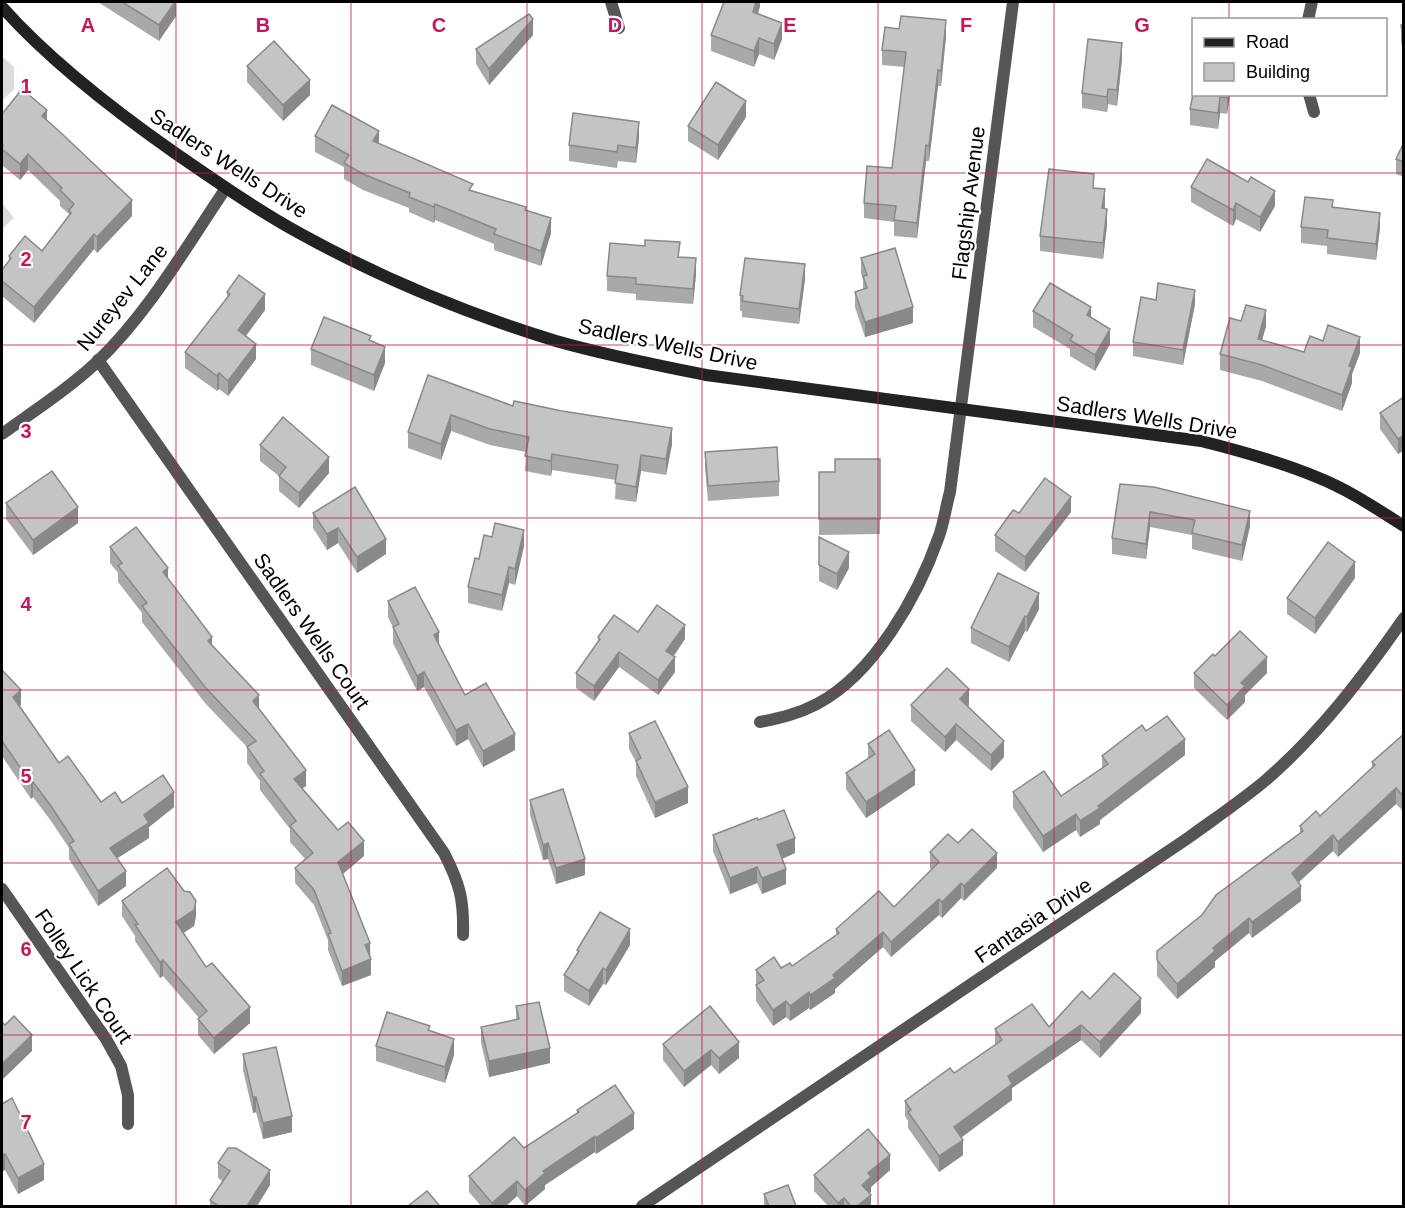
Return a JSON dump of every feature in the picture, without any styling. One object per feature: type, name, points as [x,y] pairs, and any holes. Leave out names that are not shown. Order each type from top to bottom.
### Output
[{"type":"street","points":[[611,2],[619,28]]},
{"type":"street","name":"Flagship Avenue","points":[[760,722],[788,717],[817,704],[843,687],[867,662],[897,622],[921,578],[939,536],[950,492],[1013,2]]},
{"type":"street","points":[[1308,18],[1312,2]]},
{"type":"street","name":"Sadlers Wells Drive","points":[[2,7],[13,20],[81,82],[143,131],[226,188],[299,233],[372,270],[475,313],[556,341],[639,362],[706,375],[1201,441],[1261,456],[1321,478],[1404,526]]},
{"type":"street","points":[[1310,96],[1314,112]]},
{"type":"street","name":"Nureyev Lane","points":[[2,434],[71,385],[98,360],[133,321],[164,280],[226,188]]},
{"type":"street","name":"Sadlers Wells Court","points":[[98,360],[444,853],[457,879],[464,907],[463,935]]},
{"type":"street","name":"Fantasia Drive","points":[[642,1206],[1178,845],[1265,780],[1316,732],[1370,668],[1404,618]]},
{"type":"street","name":"Folley Lick Court","points":[[2,889],[106,1039],[121,1066],[128,1095],[128,1124]]},
{"type":"shaded area","points":[[2,56],[14,67],[14,90],[2,100]]},
{"type":"shaded area","points":[[2,203],[14,218],[2,229]]},
{"type":"building","points":[[122,2],[175,2],[159,25]]},
{"type":"building","points":[[724,2],[756,2],[753,12],[782,23],[774,44],[759,38],[754,51],[711,35]]},
{"type":"building","points":[[529,14],[533,19],[489,69],[476,49]]},
{"type":"building","points":[[901,16],[946,20],[941,71],[938,70],[929,146],[926,145],[917,223],[894,220],[896,206],[864,203],[867,166],[892,168],[906,52],[882,50],[885,27],[899,29]]},
{"type":"building","points":[[1401,25],[1404,25],[1404,44]]},
{"type":"building","points":[[1088,39],[1122,43],[1117,90],[1108,89],[1107,97],[1082,93]]},
{"type":"building","points":[[274,41],[310,80],[283,105],[247,66]]},
{"type":"building","points":[[716,82],[746,101],[718,145],[688,126]]},
{"type":"building","points":[[22,89],[47,110],[42,116],[132,200],[97,237],[94,234],[34,307],[2,281],[2,270],[11,258],[9,256],[25,236],[42,251],[71,213],[69,210],[74,204],[60,190],[62,188],[28,154],[20,164],[2,149],[2,114]]},
{"type":"building","points":[[1193,96],[1227,96],[1227,98],[1220,97],[1218,113],[1190,109]]},
{"type":"building","points":[[332,105],[379,131],[373,141],[473,184],[469,190],[526,207],[525,210],[551,218],[541,251],[494,234],[496,229],[435,204],[434,207],[409,197],[410,193],[363,174],[344,163],[349,155],[315,136]]},
{"type":"building","points":[[573,113],[639,122],[636,148],[618,145],[617,152],[569,145]]},
{"type":"building","points":[[1404,142],[1404,162],[1396,159]]},
{"type":"building","points":[[1207,159],[1248,182],[1251,177],[1275,191],[1260,217],[1236,203],[1233,210],[1191,187]]},
{"type":"building","points":[[1049,169],[1094,174],[1093,188],[1105,189],[1102,208],[1107,209],[1103,243],[1040,236]]},
{"type":"building","points":[[1305,197],[1333,200],[1332,207],[1380,213],[1376,244],[1327,238],[1328,230],[1301,227]]},
{"type":"building","points":[[645,240],[680,242],[678,257],[696,258],[693,289],[636,284],[636,278],[607,276],[610,243],[645,246]]},
{"type":"building","points":[[895,248],[913,307],[865,322],[855,292],[867,288],[863,276],[867,275],[861,258]]},
{"type":"building","points":[[745,258],[805,264],[799,309],[742,301],[743,296],[740,295]]},
{"type":"building","points":[[239,275],[265,294],[238,330],[256,344],[228,381],[219,373],[217,376],[185,352],[230,294],[227,292]]},
{"type":"building","points":[[1050,283],[1091,307],[1087,315],[1110,329],[1095,355],[1070,340],[1073,335],[1033,311]]},
{"type":"building","points":[[1158,283],[1195,290],[1183,350],[1133,342],[1141,297],[1156,300]]},
{"type":"building","points":[[1246,305],[1266,310],[1258,339],[1304,352],[1310,336],[1323,341],[1328,325],[1360,337],[1349,366],[1352,367],[1342,395],[1262,365],[1220,354],[1230,318],[1241,321]]},
{"type":"building","points":[[324,317],[371,336],[369,340],[385,347],[374,375],[311,349]]},
{"type":"building","points":[[428,375],[513,406],[514,401],[672,428],[666,459],[641,455],[636,487],[615,483],[618,465],[552,454],[551,461],[525,456],[529,437],[490,429],[451,415],[441,444],[408,432]]},
{"type":"building","points":[[1404,397],[1404,435],[1398,439],[1380,413]]},
{"type":"building","points":[[283,417],[329,457],[299,493],[279,476],[286,467],[260,445]]},
{"type":"building","points":[[777,447],[779,481],[708,486],[705,452]]},
{"type":"building","points":[[835,459],[880,459],[880,519],[819,519],[819,472],[835,472]]},
{"type":"building","points":[[52,471],[78,507],[33,540],[6,503]]},
{"type":"building","points":[[1045,478],[1071,497],[1025,557],[995,535],[1013,510],[1019,513]]},
{"type":"building","points":[[1120,484],[1154,487],[1250,511],[1242,545],[1192,533],[1195,520],[1150,512],[1146,544],[1112,538]]},
{"type":"building","points":[[355,487],[386,539],[357,557],[338,528],[327,534],[313,513]]},
{"type":"building","points":[[495,523],[524,530],[515,569],[509,567],[502,595],[468,587],[475,558],[479,559],[484,535],[492,537]]},
{"type":"building","points":[[136,527],[168,568],[163,572],[212,637],[208,641],[259,695],[253,701],[306,770],[294,779],[338,830],[348,822],[364,841],[338,862],[370,943],[365,945],[371,959],[342,971],[328,934],[331,933],[314,890],[295,868],[313,853],[290,826],[296,821],[260,774],[264,771],[247,747],[256,741],[205,687],[142,606],[147,603],[118,566],[122,563],[110,547]]},
{"type":"building","points":[[819,537],[849,552],[837,574],[819,565]]},
{"type":"building","points":[[1328,542],[1355,562],[1315,618],[1287,598]]},
{"type":"building","points":[[998,573],[1039,593],[1009,647],[971,628]]},
{"type":"building","points":[[415,587],[439,632],[434,635],[465,695],[486,683],[515,734],[483,751],[468,724],[456,730],[424,672],[417,676],[393,627],[399,624],[388,601]]},
{"type":"building","points":[[657,605],[685,625],[666,651],[675,657],[658,680],[619,652],[594,686],[576,673],[614,615],[638,632]]},
{"type":"building","points":[[1240,631],[1267,657],[1241,683],[1245,686],[1227,705],[1194,673]]},
{"type":"building","points":[[947,668],[969,689],[960,699],[1004,741],[991,755],[956,724],[945,737],[911,705]]},
{"type":"building","points":[[2,670],[21,690],[13,697],[59,763],[68,756],[101,802],[115,792],[122,803],[163,775],[174,792],[144,815],[149,823],[110,848],[126,871],[98,891],[69,844],[74,841],[2,741]]},
{"type":"building","points":[[1167,716],[1185,739],[1098,806],[1100,808],[1080,821],[1076,814],[1043,836],[1013,792],[1044,771],[1061,796],[1108,764],[1102,756],[1142,725],[1146,731]]},
{"type":"building","points":[[655,721],[688,787],[655,802],[636,761],[641,758],[629,733]]},
{"type":"building","points":[[889,730],[915,770],[866,802],[846,773],[875,754],[868,744]]},
{"type":"building","points":[[1404,734],[1404,797],[1396,788],[1338,842],[1333,835],[1292,873],[1301,886],[1252,922],[1249,918],[1213,948],[1215,951],[1177,984],[1157,960],[1157,951],[1202,915],[1216,895],[1303,831],[1300,826],[1316,811],[1320,816],[1375,765],[1372,762]]},
{"type":"building","points":[[563,789],[585,859],[556,868],[548,843],[543,845],[530,800]]},
{"type":"building","points":[[784,810],[795,838],[777,845],[786,869],[762,878],[757,867],[730,878],[713,835]]},
{"type":"building","points":[[972,829],[997,853],[964,886],[961,883],[942,902],[939,899],[891,942],[883,932],[833,975],[835,978],[810,995],[809,992],[790,1006],[786,1001],[773,1010],[756,985],[764,980],[756,970],[774,957],[781,968],[790,963],[792,966],[839,933],[836,929],[879,891],[894,907],[939,862],[930,852],[948,834],[958,843]]},
{"type":"building","points":[[167,868],[184,891],[190,892],[196,901],[194,910],[176,922],[206,967],[212,963],[250,1007],[214,1038],[198,1019],[207,1011],[163,960],[160,962],[122,901]]},
{"type":"building","points":[[600,912],[630,929],[606,970],[603,968],[589,991],[564,975]]},
{"type":"building","points":[[1114,973],[1141,998],[1100,1042],[1081,1025],[1008,1076],[1012,1084],[954,1127],[963,1140],[939,1156],[908,1112],[911,1110],[905,1101],[950,1068],[954,1073],[1002,1040],[995,1029],[1032,1004],[1049,1027],[1082,991],[1090,999]]},
{"type":"building","points":[[539,1002],[550,1048],[489,1061],[481,1027],[519,1019],[516,1006]]},
{"type":"building","points":[[710,1006],[739,1042],[719,1058],[711,1050],[684,1071],[663,1044]]},
{"type":"building","points":[[387,1012],[430,1026],[428,1030],[454,1039],[445,1067],[376,1046]]},
{"type":"building","points":[[14,1016],[32,1035],[2,1064],[2,1022],[5,1025]]},
{"type":"building","points":[[276,1047],[292,1116],[263,1123],[256,1097],[253,1097],[243,1054]]},
{"type":"building","points":[[615,1085],[634,1113],[543,1171],[545,1173],[525,1190],[517,1181],[492,1203],[469,1176],[514,1137],[524,1148]]},
{"type":"building","points":[[12,1098],[44,1164],[18,1178],[5,1154],[2,1153],[2,1104]]},
{"type":"building","points":[[868,1129],[890,1155],[868,1173],[871,1177],[862,1185],[871,1195],[857,1206],[851,1206],[844,1198],[838,1203],[814,1175]]},
{"type":"building","points":[[228,1148],[236,1148],[270,1170],[247,1206],[219,1206],[210,1200],[230,1171],[218,1163]]},
{"type":"building","points":[[788,1185],[796,1206],[769,1206],[764,1194]]},
{"type":"building","points":[[427,1191],[440,1206],[408,1206]]}]
